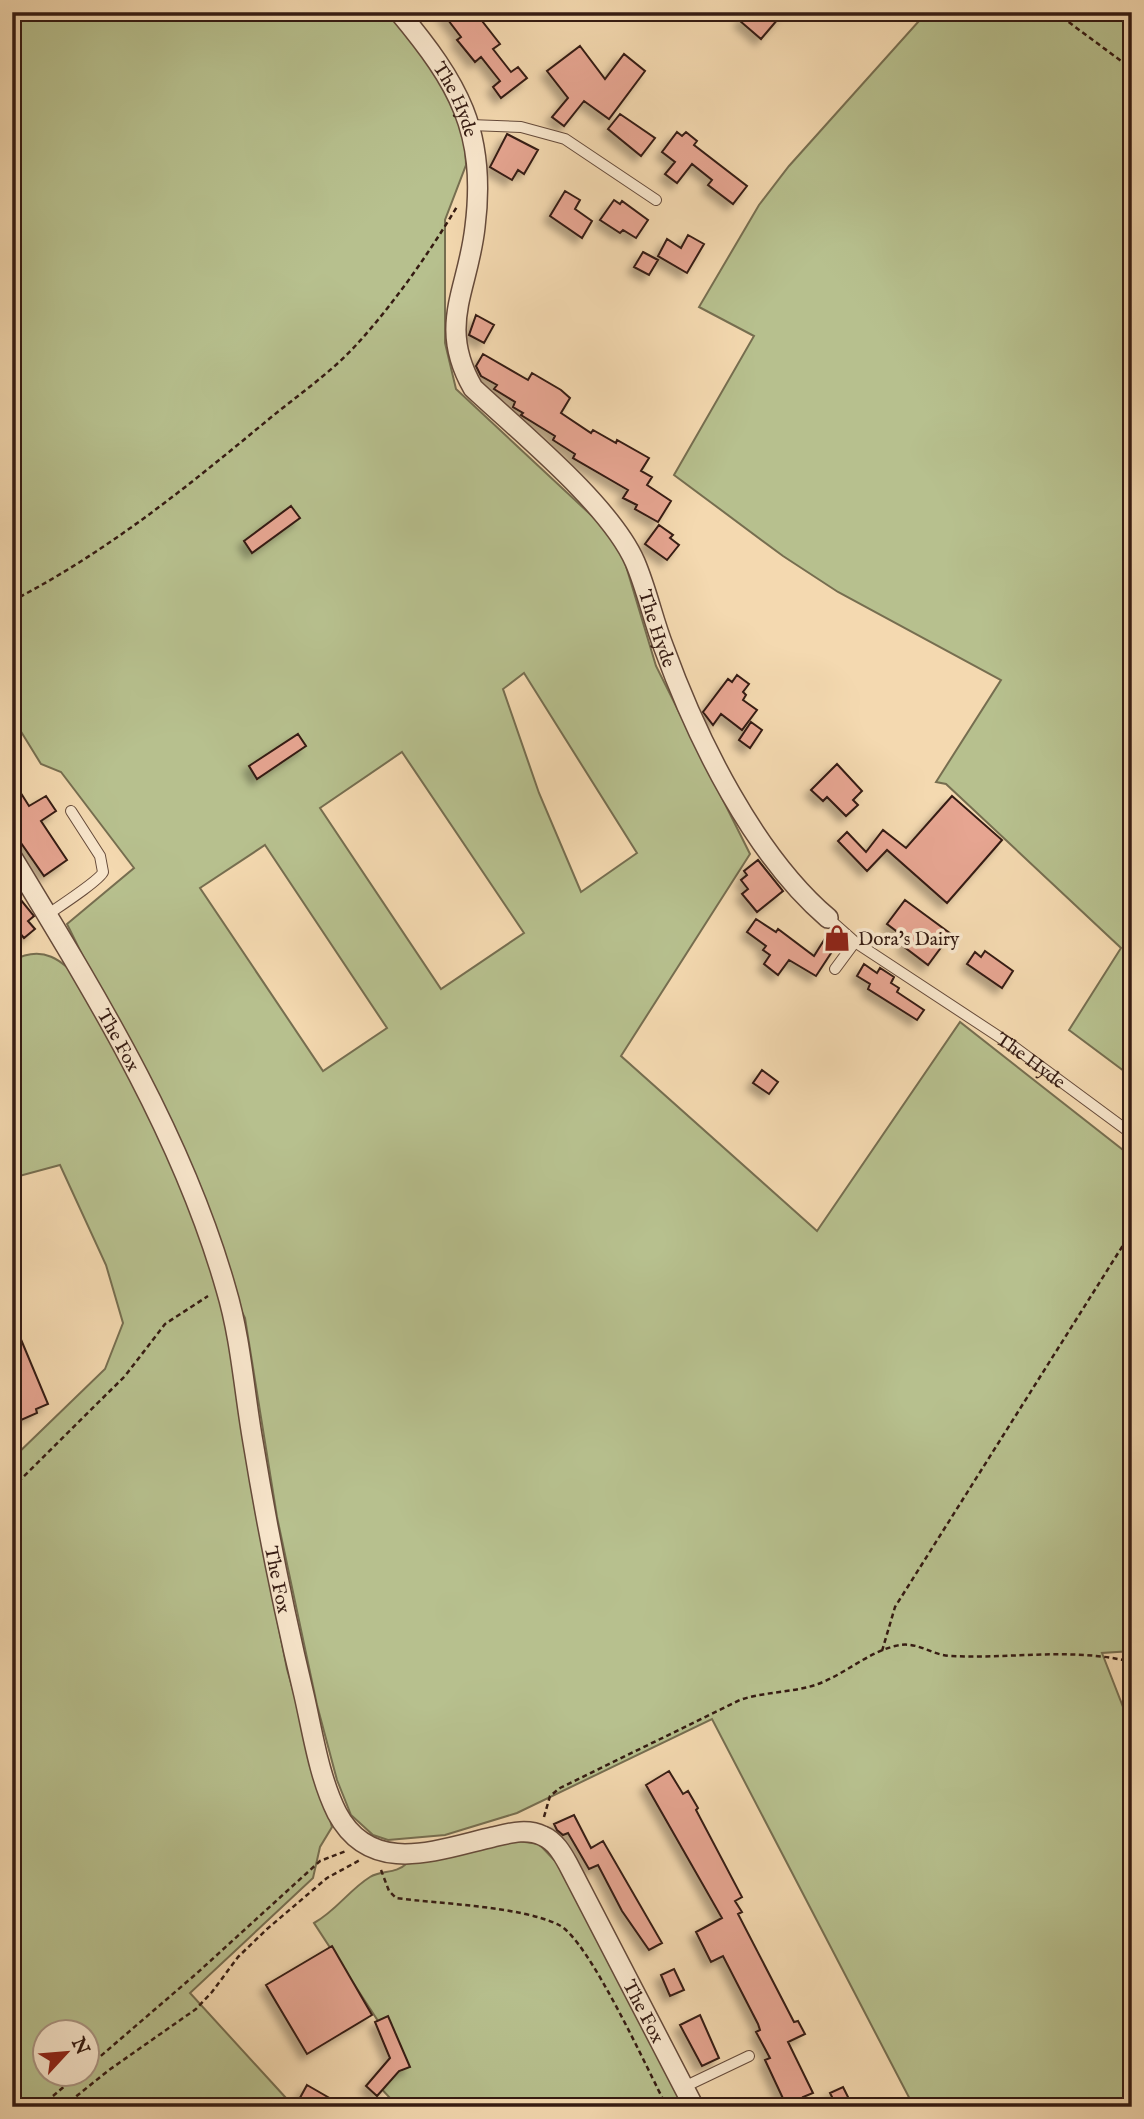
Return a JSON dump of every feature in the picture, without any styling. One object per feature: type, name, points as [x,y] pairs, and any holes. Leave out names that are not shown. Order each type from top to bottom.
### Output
[{"type":"street","name":"The Hyde","points":[[399,12],[445,71],[471,125],[477,175],[475,227],[455,330],[456,352],[462,368],[473,388],[614,525],[635,562],[664,650],[713,759],[761,846],[792,885],[828,919]]},
{"type":"street","name":"The Fox","points":[[15,869],[47,915],[102,1007],[157,1112],[188,1182],[226,1289],[241,1352],[269,1530],[321,1768],[331,1800],[342,1821],[356,1838],[374,1850]]},
{"type":"street","points":[[374,1850],[400,1854],[518,1831],[540,1834]]},
{"type":"street","name":"The Fox","points":[[540,1834],[558,1847],[568,1864],[694,2107]]},
{"type":"lane","points":[[471,125],[521,127],[565,139],[656,200]]},
{"type":"lane","points":[[47,915],[77,891],[96,881],[103,873],[100,856],[71,811]]},
{"type":"lane","name":"The Hyde","points":[[828,919],[855,942],[1013,1046],[1132,1135]]},
{"type":"lane","points":[[835,969],[855,942]]},
{"type":"lane","points":[[684,2087],[749,2056]]},
{"type":"path","points":[[1055,12],[1132,69]]},
{"type":"path","points":[[12,601],[111,543],[185,490],[357,344],[420,263],[477,175]]},
{"type":"path","points":[[882,1651],[895,1608],[1132,1231]]},
{"type":"path","points":[[12,1488],[125,1376],[165,1324],[190,1305],[226,1289]]},
{"type":"path","points":[[540,1834],[547,1801],[560,1787],[740,1700],[763,1692],[803,1689],[822,1683],[882,1651],[907,1644],[951,1656],[1051,1652],[1132,1662]]},
{"type":"path","points":[[102,2055],[196,1975],[320,1861],[340,1852],[374,1850]]},
{"type":"path","points":[[63,2107],[118,2063],[195,2009],[237,1957],[267,1929],[327,1878],[374,1850]]},
{"type":"path","points":[[374,1850],[388,1891],[396,1898],[501,1910],[559,1925],[575,1941],[603,1981],[667,2107]]},
{"type":"path","points":[[40,2107],[62,2088]]},
{"type":"green space","points":[[12,12],[392,12],[464,117],[466,165],[445,220],[445,343],[456,389],[606,529],[623,556],[656,666],[750,854],[621,1056],[817,1231],[960,1022],[1132,1157],[1132,1651],[1102,1653],[1132,1730],[1132,2107],[914,2107],[712,1719],[517,1813],[445,1835],[388,1840],[373,1835],[351,1815],[337,1780],[317,1705],[277,1517],[245,1318],[237,1302],[233,1371],[255,1509],[287,1669],[332,1827],[320,1847],[313,1878],[190,1993],[286,2098],[281,2107],[12,2107],[12,1459],[105,1369],[123,1323],[106,1265],[60,1165],[12,1178],[12,961],[41,954],[53,958],[64,964],[105,1001],[67,924],[134,868],[61,772],[41,764],[12,717]],"holes":[[[524,673],[637,853],[581,892],[539,793],[503,689]],[[402,752],[524,933],[441,989],[320,808]],[[265,845],[387,1028],[323,1071],[200,888]]]},
{"type":"green space","points":[[927,12],[1132,12],[1132,1077],[1069,1030],[1121,948],[946,784],[936,782],[1001,680],[838,592],[783,556],[674,475],[754,336],[699,307],[759,205],[789,166]]},
{"type":"green space","points":[[518,1841],[539,1844],[557,1863],[685,2107],[383,2107],[390,2098],[376,2083],[399,2053],[314,1923],[374,1875],[398,1869],[406,1864]]},
{"type":"building","points":[[442,12],[475,12],[500,44],[493,49],[511,72],[518,67],[527,78],[501,98],[493,87],[500,81],[481,57],[475,62],[457,40],[461,37]]},
{"type":"building","points":[[748,12],[784,12],[761,39],[740,21]]},
{"type":"building","points":[[580,46],[605,79],[624,54],[645,71],[609,119],[584,101],[564,126],[552,117],[568,98],[547,71]]},
{"type":"building","points":[[620,114],[655,138],[641,156],[608,129]]},
{"type":"building","points":[[677,132],[682,136],[686,132],[697,141],[694,145],[747,186],[733,204],[708,185],[712,180],[692,164],[677,183],[665,174],[675,162],[662,152]]},
{"type":"building","points":[[507,134],[538,150],[524,174],[518,170],[512,180],[490,167]]},
{"type":"building","points":[[565,191],[580,200],[575,209],[592,221],[582,238],[550,216]]},
{"type":"building","points":[[614,200],[620,204],[622,201],[648,220],[636,238],[623,230],[620,233],[600,220]]},
{"type":"building","points":[[688,235],[704,244],[687,273],[658,256],[667,239],[681,248]]},
{"type":"building","points":[[643,252],[658,260],[649,275],[634,267]]},
{"type":"building","points":[[476,315],[494,325],[484,343],[469,335]]},
{"type":"building","points":[[483,354],[528,380],[532,373],[561,390],[570,398],[561,413],[591,433],[593,430],[616,443],[617,440],[649,458],[641,471],[652,477],[647,485],[671,501],[658,522],[635,509],[637,505],[623,498],[628,490],[573,458],[575,454],[553,440],[555,436],[521,415],[523,413],[513,407],[515,402],[494,389],[497,385],[481,376],[476,366]]},
{"type":"building","points":[[291,506],[300,518],[252,553],[244,541]]},
{"type":"building","points":[[659,525],[673,535],[670,538],[679,545],[667,560],[645,544]]},
{"type":"building","points":[[737,675],[749,684],[743,692],[746,695],[743,700],[757,710],[742,730],[721,714],[713,725],[703,712],[728,679],[732,682]]},
{"type":"building","points":[[751,722],[762,730],[750,748],[739,740]]},
{"type":"building","points":[[298,734],[306,746],[257,779],[249,766]]},
{"type":"building","points":[[837,764],[862,791],[853,800],[858,805],[846,816],[827,797],[823,801],[811,790]]},
{"type":"building","points":[[12,779],[29,806],[46,796],[56,811],[41,821],[67,860],[44,876],[12,830]]},
{"type":"building","points":[[952,796],[1002,840],[947,903],[887,850],[867,871],[838,841],[847,832],[866,852],[883,830],[906,848]]},
{"type":"building","points":[[758,860],[783,891],[757,912],[742,894],[748,889],[741,880],[747,875],[744,871]]},
{"type":"building","points":[[12,889],[34,916],[28,921],[35,929],[24,938],[12,924]]},
{"type":"building","points":[[905,900],[951,934],[928,965],[903,946],[908,940],[887,924]]},
{"type":"building","points":[[756,919],[776,932],[778,929],[814,956],[826,937],[837,944],[816,976],[789,960],[778,975],[764,964],[770,955],[763,950],[766,946],[747,932]]},
{"type":"building","points":[[985,951],[1013,971],[1002,988],[967,964],[975,952],[981,957]]},
{"type":"building","points":[[864,964],[877,973],[880,968],[894,977],[891,983],[899,988],[897,992],[924,1010],[917,1020],[868,989],[870,984],[857,976]]},
{"type":"building","points":[[762,1070],[778,1082],[769,1094],[753,1083]]},
{"type":"building","points":[[12,1318],[48,1404],[36,1409],[37,1413],[12,1424]]},
{"type":"building","points":[[669,1771],[683,1794],[688,1791],[698,1808],[696,1810],[742,1897],[735,1901],[742,1912],[738,1914],[794,2022],[798,2021],[805,2034],[788,2042],[813,2093],[803,2097],[807,2107],[787,2107],[765,2060],[770,2058],[756,2032],[760,2030],[758,2024],[723,1956],[711,1962],[696,1932],[722,1918],[646,1785]]},
{"type":"building","points":[[574,1815],[591,1848],[603,1841],[662,1943],[649,1950],[622,1911],[598,1865],[589,1869],[568,1833],[563,1835],[557,1830],[554,1824]]},
{"type":"building","points":[[332,1946],[372,2015],[307,2054],[266,1985]]},
{"type":"building","points":[[674,1969],[684,1990],[670,1996],[661,1975]]},
{"type":"building","points":[[700,2015],[719,2058],[702,2066],[680,2025]]},
{"type":"building","points":[[388,2016],[410,2067],[399,2071],[377,2096],[366,2086],[390,2058],[375,2022]]},
{"type":"building","points":[[307,2085],[345,2107],[295,2107]]},
{"type":"building","points":[[843,2087],[849,2099],[836,2105],[830,2093]]},
{"type":"place","name":"Dora's Dairy","points":[[837,938]]}]
